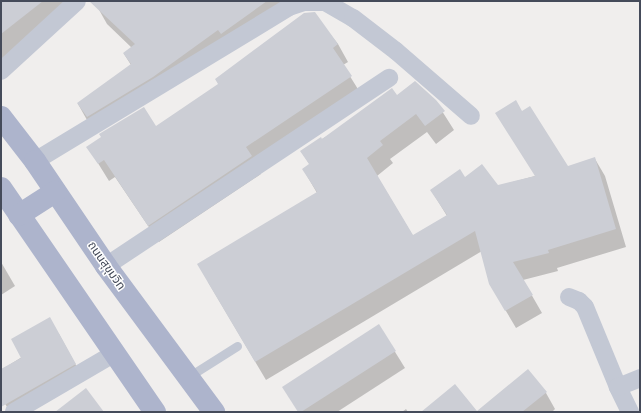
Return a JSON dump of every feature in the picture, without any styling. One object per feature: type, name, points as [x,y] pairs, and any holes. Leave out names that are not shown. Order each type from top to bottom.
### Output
[{"type":"main road","name":"ถนนสุขุมวิท","points":[[1,117],[35,161],[106,266],[214,412]]},
{"type":"main road","points":[[1,188],[155,412]]},
{"type":"main road","points":[[19,215],[55,192]]},
{"type":"street","points":[[19,54],[58,1]]},
{"type":"street","points":[[1,71],[78,1]]},
{"type":"street","points":[[35,161],[289,7],[304,2],[325,2],[353,18],[396,52],[471,116]]},
{"type":"street","points":[[106,266],[389,78]]},
{"type":"street","points":[[569,297],[579,301],[585,307],[630,412]]},
{"type":"street","points":[[14,412],[115,352]]},
{"type":"street","points":[[618,387],[640,378]]},
{"type":"lane","points":[[188,377],[237,346]]},
{"type":"building","points":[[1,1],[43,1],[1,34]]},
{"type":"building","points":[[89,1],[267,1],[221,34],[218,30],[153,77],[87,117],[77,103],[131,64],[123,53],[135,44]]},
{"type":"building","points":[[315,12],[338,44],[333,48],[352,76],[246,147],[252,156],[148,226],[104,160],[98,164],[86,147],[101,137],[99,134],[144,107],[156,126],[218,84],[215,79],[304,13]]},
{"type":"building","points":[[415,81],[436,100],[445,111],[425,126],[416,114],[380,141],[383,145],[367,158],[413,235],[447,215],[430,190],[460,169],[465,177],[482,164],[498,185],[535,176],[495,113],[516,100],[522,111],[530,106],[568,166],[595,157],[616,229],[548,250],[549,253],[513,262],[533,295],[505,311],[489,284],[475,231],[255,362],[197,264],[317,192],[302,169],[309,164],[300,151],[321,137],[322,139],[392,88],[397,95]]},
{"type":"building","points":[[50,317],[76,364],[1,407],[1,369],[21,358],[11,339]]},
{"type":"building","points":[[379,324],[396,351],[301,412],[298,412],[282,387]]},
{"type":"building","points":[[528,369],[547,392],[522,412],[421,412],[455,384],[477,411]]},
{"type":"building","points":[[86,388],[104,412],[55,412]]}]
